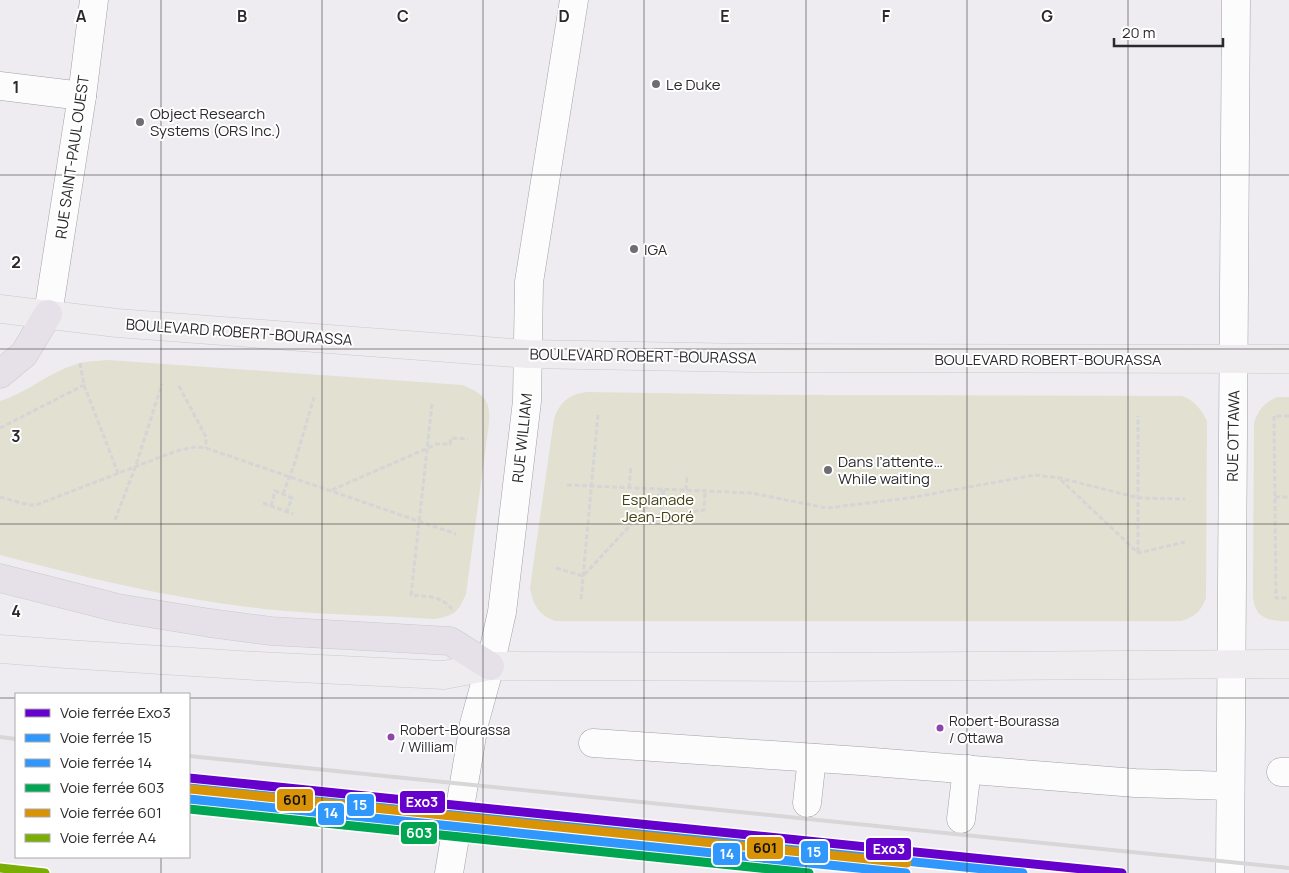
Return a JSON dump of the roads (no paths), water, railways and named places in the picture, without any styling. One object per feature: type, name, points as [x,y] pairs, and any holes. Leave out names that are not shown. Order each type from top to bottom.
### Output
[{"type":"highway","points":[[0,374],[24,354],[48,314]]},
{"type":"highway","points":[[0,578],[118,608],[210,623],[271,631],[450,641],[490,666]]},
{"type":"main road","name":"BOULEVARD ROBERT-BOURASSA","points":[[0,309],[117,323],[527,354],[758,358],[1289,359]]},
{"type":"main road","points":[[0,649],[239,665],[444,675],[490,666],[810,667],[1289,664]]},
{"type":"street","name":"RUE SAINT-PAUL OUEST","points":[[48,314],[82,96],[94,0]]},
{"type":"street","name":"RUE WILLIAM","points":[[449,873],[474,724],[490,666],[504,597],[527,401],[529,282],[574,0]]},
{"type":"street","name":"RUE OTTAWA","points":[[1230,873],[1236,0]]},
{"type":"street","points":[[0,86],[82,96]]},
{"type":"street","points":[[593,743],[1143,783],[1230,786]]},
{"type":"street","points":[[807,803],[812,758]]},
{"type":"street","points":[[961,819],[967,769]]},
{"type":"railway","points":[[0,737],[15,739]]},
{"type":"railway","points":[[190,756],[1289,868]]},
{"type":"rail line","name":"Exo3","points":[[190,778],[1122,873]]},
{"type":"rail line","name":"15","points":[[190,788],[1023,873]]},
{"type":"rail line","name":"601","points":[[190,789],[907,863]]},
{"type":"rail line","name":"14","points":[[190,799],[906,873]]},
{"type":"rail line","name":"603","points":[[190,809],[809,873]]},
{"type":"rail line","name":"A4","points":[[0,868],[45,873]]},
{"type":"place","name":"Le Duke","points":[[656,84]]},
{"type":"place","name":"Object Research Systems (ORS Inc.)","points":[[140,122]]},
{"type":"place","name":"IGA","points":[[634,249]]},
{"type":"place","name":"Dans l’attente… While waiting","points":[[828,470]]},
{"type":"place","name":"Robert-Bourassa / Ottawa","points":[[940,728]]},
{"type":"place","name":"Robert-Bourassa / William","points":[[391,737]]},
{"type":"park label","name":"Esplanade Jean-Doré","points":[[658,508]]}]
